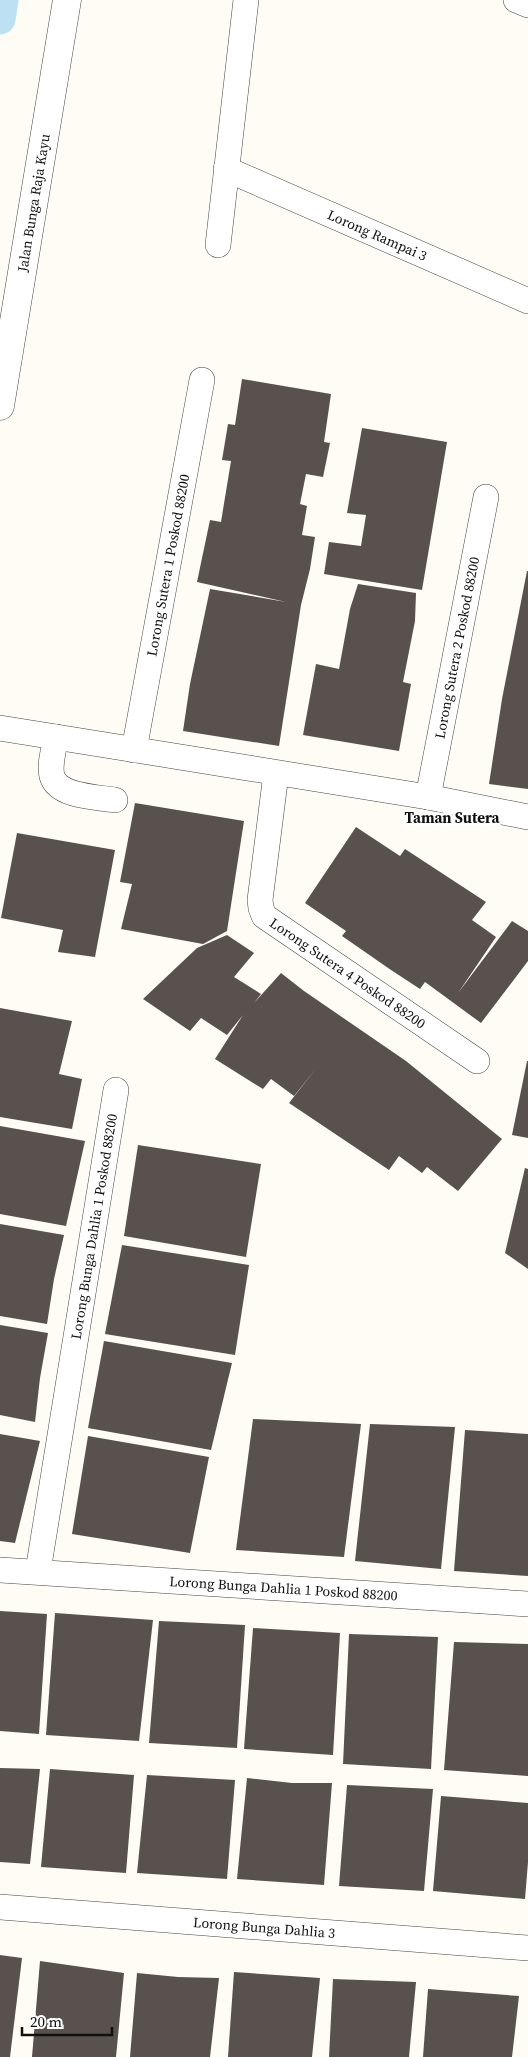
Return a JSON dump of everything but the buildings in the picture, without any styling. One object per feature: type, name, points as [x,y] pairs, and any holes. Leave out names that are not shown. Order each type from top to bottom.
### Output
[{"type":"street","name":"Jalan Bunga Raja Kayu","points":[[0,406],[67,0]]},
{"type":"street","points":[[218,244],[246,0]]},
{"type":"street","points":[[516,0],[528,5]]},
{"type":"street","name":"Lorong Rampai 3","points":[[226,169],[528,300]]},
{"type":"street","name":"Lorong Sutera 1 Poskod 88200","points":[[134,750],[202,380]]},
{"type":"street","name":"Lorong Sutera 2 Poskod 88200","points":[[428,797],[486,497]]},
{"type":"street","points":[[0,728],[428,797],[528,817]]},
{"type":"street","points":[[56,737],[51,767],[55,784],[69,792],[115,800]]},
{"type":"street","name":"Lorong Sutera 4 Poskod 88200","points":[[276,774],[260,900],[264,916],[477,1062]]},
{"type":"street","name":"Lorong Bunga Dahlia 1 Poskod 88200","points":[[38,1571],[116,1090]]},
{"type":"street","name":"Lorong Bunga Dahlia 1 Poskod 88200","points":[[0,1570],[528,1604]]},
{"type":"street","name":"Lorong Bunga Dahlia 3","points":[[0,1907],[528,1948]]},
{"type":"waterway","points":[[0,19],[3,0]]},
{"type":"district","name":"Taman Sutera","points":[[452,817]]}]
